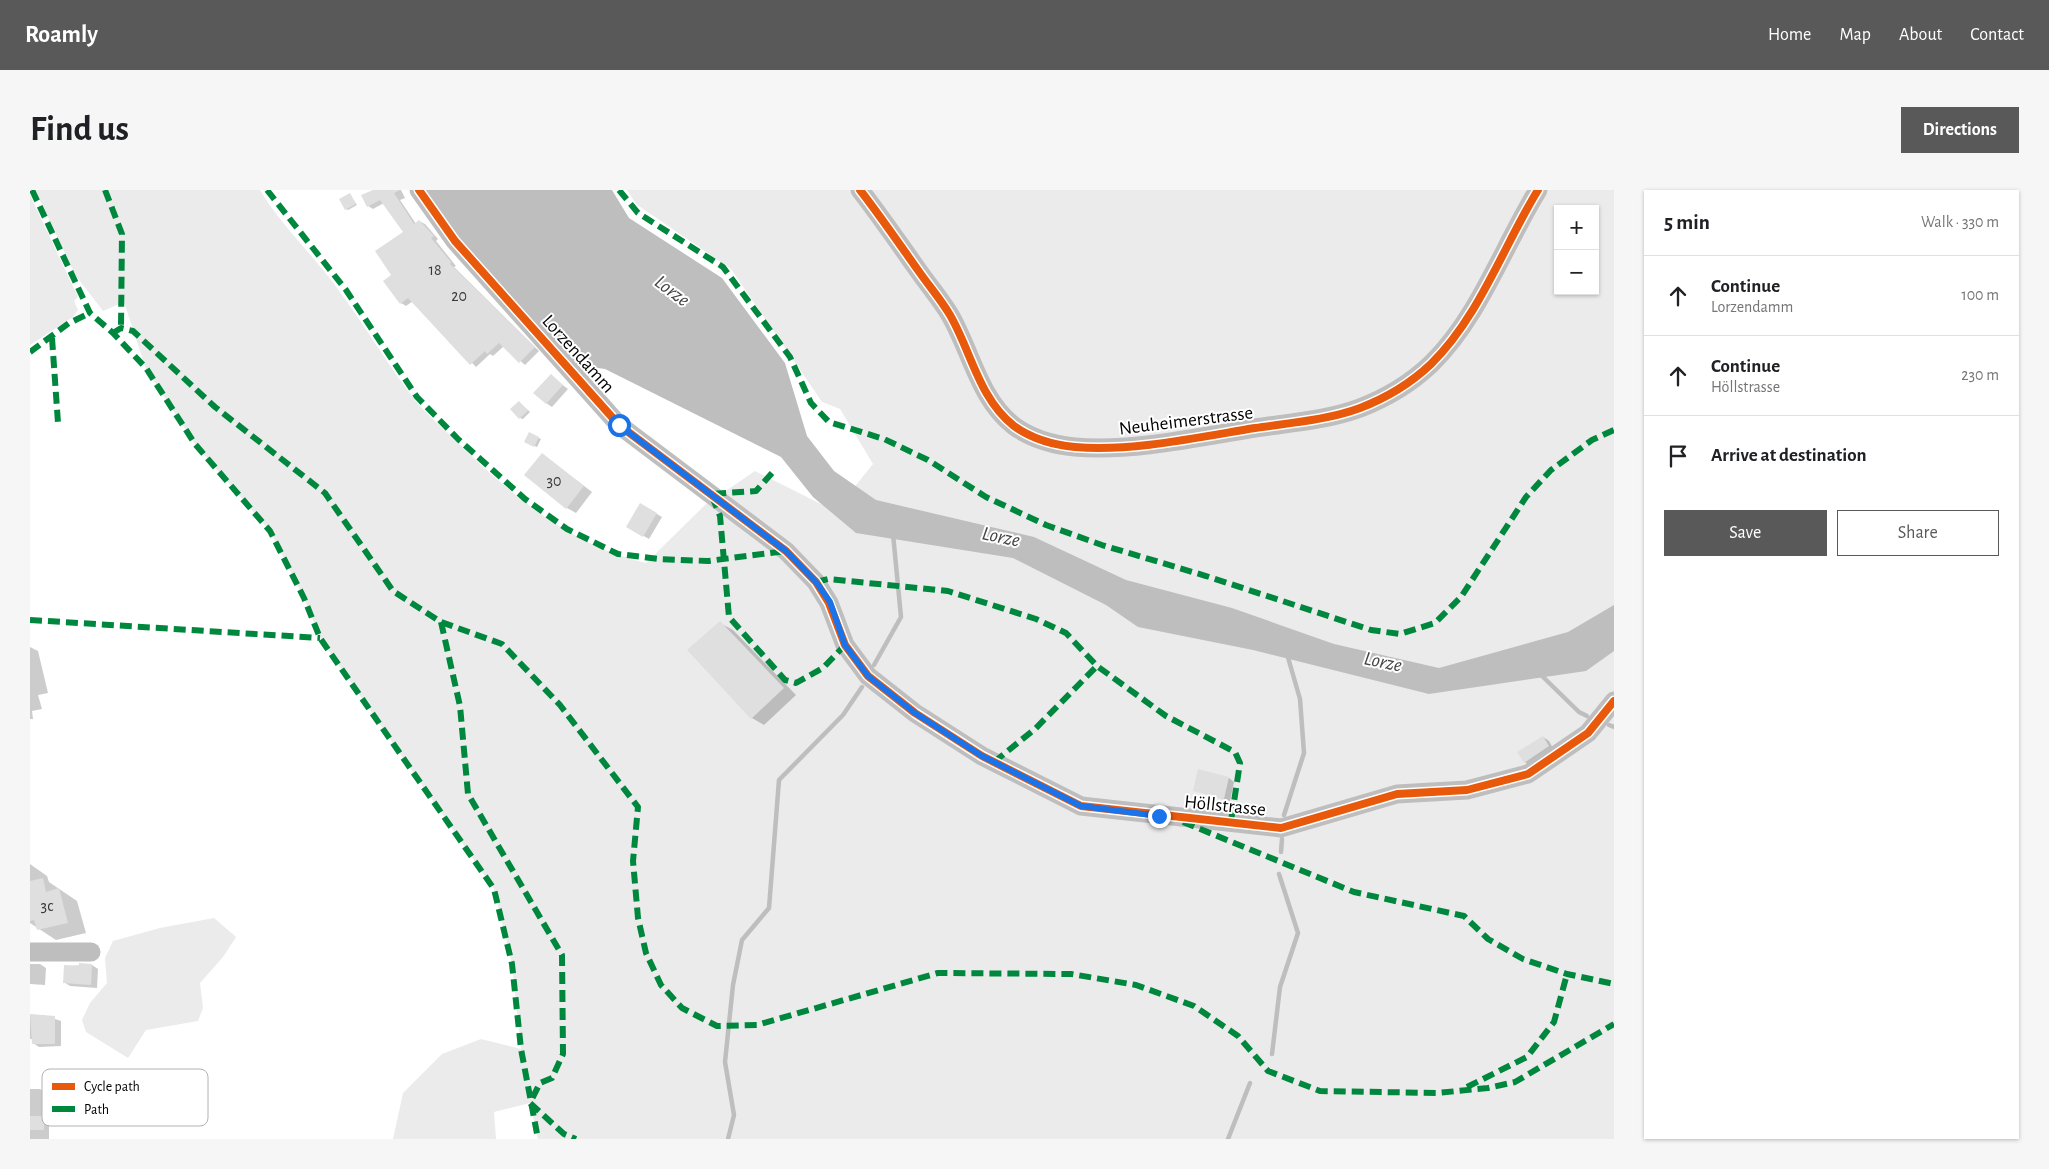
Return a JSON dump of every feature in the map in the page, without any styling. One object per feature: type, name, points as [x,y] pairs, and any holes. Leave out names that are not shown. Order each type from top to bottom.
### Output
[{"type":"street","name":"Lorzendamm","points":[[418,190],[455,241],[619,425],[786,551]]},
{"type":"street","name":"Neuheimerstrasse","points":[[860,190],[950,315],[984,390],[998,410],[1014,426],[1032,437],[1055,444],[1078,447],[1135,444],[1266,427],[1326,417],[1358,409],[1385,397],[1431,364],[1452,339],[1470,312],[1538,190]]},
{"type":"street","name":"Höllstrasse","points":[[786,551],[816,582],[830,602],[845,645],[868,676],[915,713],[982,756],[1081,806],[1281,828],[1397,794],[1466,790],[1528,774],[1588,732],[1614,701]]},
{"type":"street","points":[[30,952],[91,952]]},
{"type":"shaded area","points":[[35,190],[260,190],[268,203],[337,288],[405,386],[429,415],[497,479],[542,515],[591,544],[618,555],[646,563],[705,505],[755,471],[835,511],[873,464],[840,409],[822,402],[731,269],[636,204],[627,190],[1614,190],[1614,1139],[538,1139],[530,1103],[494,1112],[496,1139],[393,1139],[403,1093],[442,1054],[481,1039],[521,1049],[512,964],[494,889],[320,638],[304,598],[270,531],[195,444],[146,369],[124,302],[103,311],[76,276]]},
{"type":"shaded area","points":[[30,195],[78,297],[74,301],[78,310],[73,317],[30,345]]},
{"type":"shaded area","points":[[214,918],[236,937],[223,957],[200,983],[203,1008],[198,1021],[146,1030],[128,1058],[86,1032],[82,1020],[90,1003],[107,983],[105,958],[113,941],[160,928]]},
{"type":"water","name":"Lorze","points":[[429,190],[612,190],[629,218],[722,278],[785,363],[807,436],[834,471],[876,500],[1034,537],[1126,580],[1232,608],[1334,644],[1439,668],[1568,632],[1614,605],[1614,651],[1586,671],[1429,694],[1253,650],[1138,627],[1106,605],[1013,558],[856,533],[813,497],[781,457],[605,369],[577,365],[458,234]]},
{"type":"building","points":[[373,190],[400,190],[394,193],[414,224],[419,220],[434,236],[431,238],[451,262],[450,264],[535,347],[519,363],[499,343],[487,354],[485,351],[470,365],[408,298],[400,304],[383,281],[391,275],[375,251],[403,232],[380,200],[367,207],[361,195]]},
{"type":"building","points":[[350,193],[356,204],[345,210],[339,199]]},
{"type":"building","points":[[551,374],[563,385],[546,404],[533,393]]},
{"type":"building","points":[[519,401],[528,411],[519,419],[510,409]]},
{"type":"building","points":[[529,432],[539,437],[534,447],[524,442]]},
{"type":"building","points":[[542,453],[584,486],[566,509],[524,475]]},
{"type":"building","points":[[640,503],[657,513],[643,537],[626,527]]},
{"type":"building","points":[[720,621],[784,688],[751,719],[687,650]]},
{"type":"building","points":[[1543,736],[1549,746],[1524,763],[1517,752]]},
{"type":"building","points":[[1198,769],[1229,777],[1224,799],[1193,791]]},
{"type":"building","points":[[43,878],[46,892],[59,888],[68,923],[37,930],[34,920],[30,921],[30,881]]},
{"type":"building","points":[[79,963],[92,964],[91,985],[63,983],[64,965],[79,966]]},
{"type":"building","points":[[30,1014],[55,1016],[55,1044],[32,1044]]},
{"type":"building","points":[[30,1116],[42,1116],[44,1130],[30,1130]]},
{"type":"waterway","points":[[874,665],[901,617],[893,534]]},
{"type":"waterway","points":[[1284,815],[1304,753],[1300,699],[1287,654]]},
{"type":"waterway","points":[[1540,674],[1579,712],[1587,716]]},
{"type":"waterway","points":[[728,1139],[734,1115],[725,1062],[733,985],[742,940],[769,908],[779,780],[843,715],[862,687]]},
{"type":"waterway","points":[[1609,725],[1614,727]]},
{"type":"waterway","points":[[1281,852],[1282,839]]},
{"type":"waterway","points":[[1272,1054],[1280,987],[1298,933],[1279,874]]},
{"type":"waterway","points":[[1228,1139],[1250,1083]]},
{"type":"marked path","points":[[32,190],[90,313],[113,333],[146,368],[195,444],[270,531],[304,598],[320,638],[494,889],[512,964],[521,1049],[538,1139]]},
{"type":"marked path","points":[[105,190],[122,234],[121,328]]},
{"type":"marked path","points":[[267,190],[346,290],[417,397],[459,440],[525,499],[567,529],[618,554],[659,559],[708,561],[786,551]]},
{"type":"marked path","points":[[619,190],[638,213],[723,267],[790,357],[811,403],[829,422],[884,439],[928,460],[986,497],[1046,525],[1102,545],[1206,576],[1371,630],[1400,634],[1435,623],[1461,597],[1526,497],[1551,470],[1592,440],[1614,430]]},
{"type":"marked path","points":[[30,352],[69,323],[90,313]]},
{"type":"marked path","points":[[113,333],[121,328],[133,331],[215,407],[325,493],[393,591],[441,622],[502,644],[560,705],[638,807],[633,861],[638,918],[646,953],[661,985],[682,1008],[717,1026],[757,1025],[938,973],[1071,974],[1136,985],[1194,1006],[1238,1036],[1268,1071],[1320,1091],[1437,1093],[1488,1088],[1515,1082],[1614,1024]]},
{"type":"marked path","points":[[52,338],[58,423]]},
{"type":"marked path","points":[[772,473],[756,491],[711,494],[720,516],[729,617],[785,680],[796,683],[823,668],[845,645]]},
{"type":"marked path","points":[[816,582],[828,579],[948,591],[1036,619],[1066,633],[1097,666],[1166,716],[1235,752],[1240,763],[1231,821]]},
{"type":"marked path","points":[[30,620],[320,638]]},
{"type":"marked path","points":[[441,622],[460,706],[468,794],[562,955],[563,1054],[552,1078],[540,1083],[530,1103],[564,1134],[576,1139]]},
{"type":"marked path","points":[[994,762],[1035,729],[1097,666]]},
{"type":"marked path","points":[[1183,822],[1354,892],[1464,916],[1488,939],[1523,959],[1567,974],[1614,984]]},
{"type":"marked path","points":[[1467,1087],[1527,1057],[1554,1022],[1567,974]]},
{"type":"cycle path","points":[[419,190],[455,241],[619,425],[786,551],[816,582],[829,603],[845,645],[868,676],[915,713],[982,756],[1081,806],[1281,828],[1397,794],[1467,790],[1528,774],[1588,733],[1614,701]]},
{"type":"cycle path","points":[[860,190],[947,309],[984,389],[1002,415],[1021,431],[1043,441],[1067,446],[1097,448],[1165,443],[1322,418],[1360,408],[1398,389],[1431,364],[1463,325],[1477,303],[1538,190]]},
{"type":"route","points":[[619,425],[786,551],[811,574],[830,602],[845,645],[868,676],[915,713],[982,756],[1081,806],[1159,816]]}]
